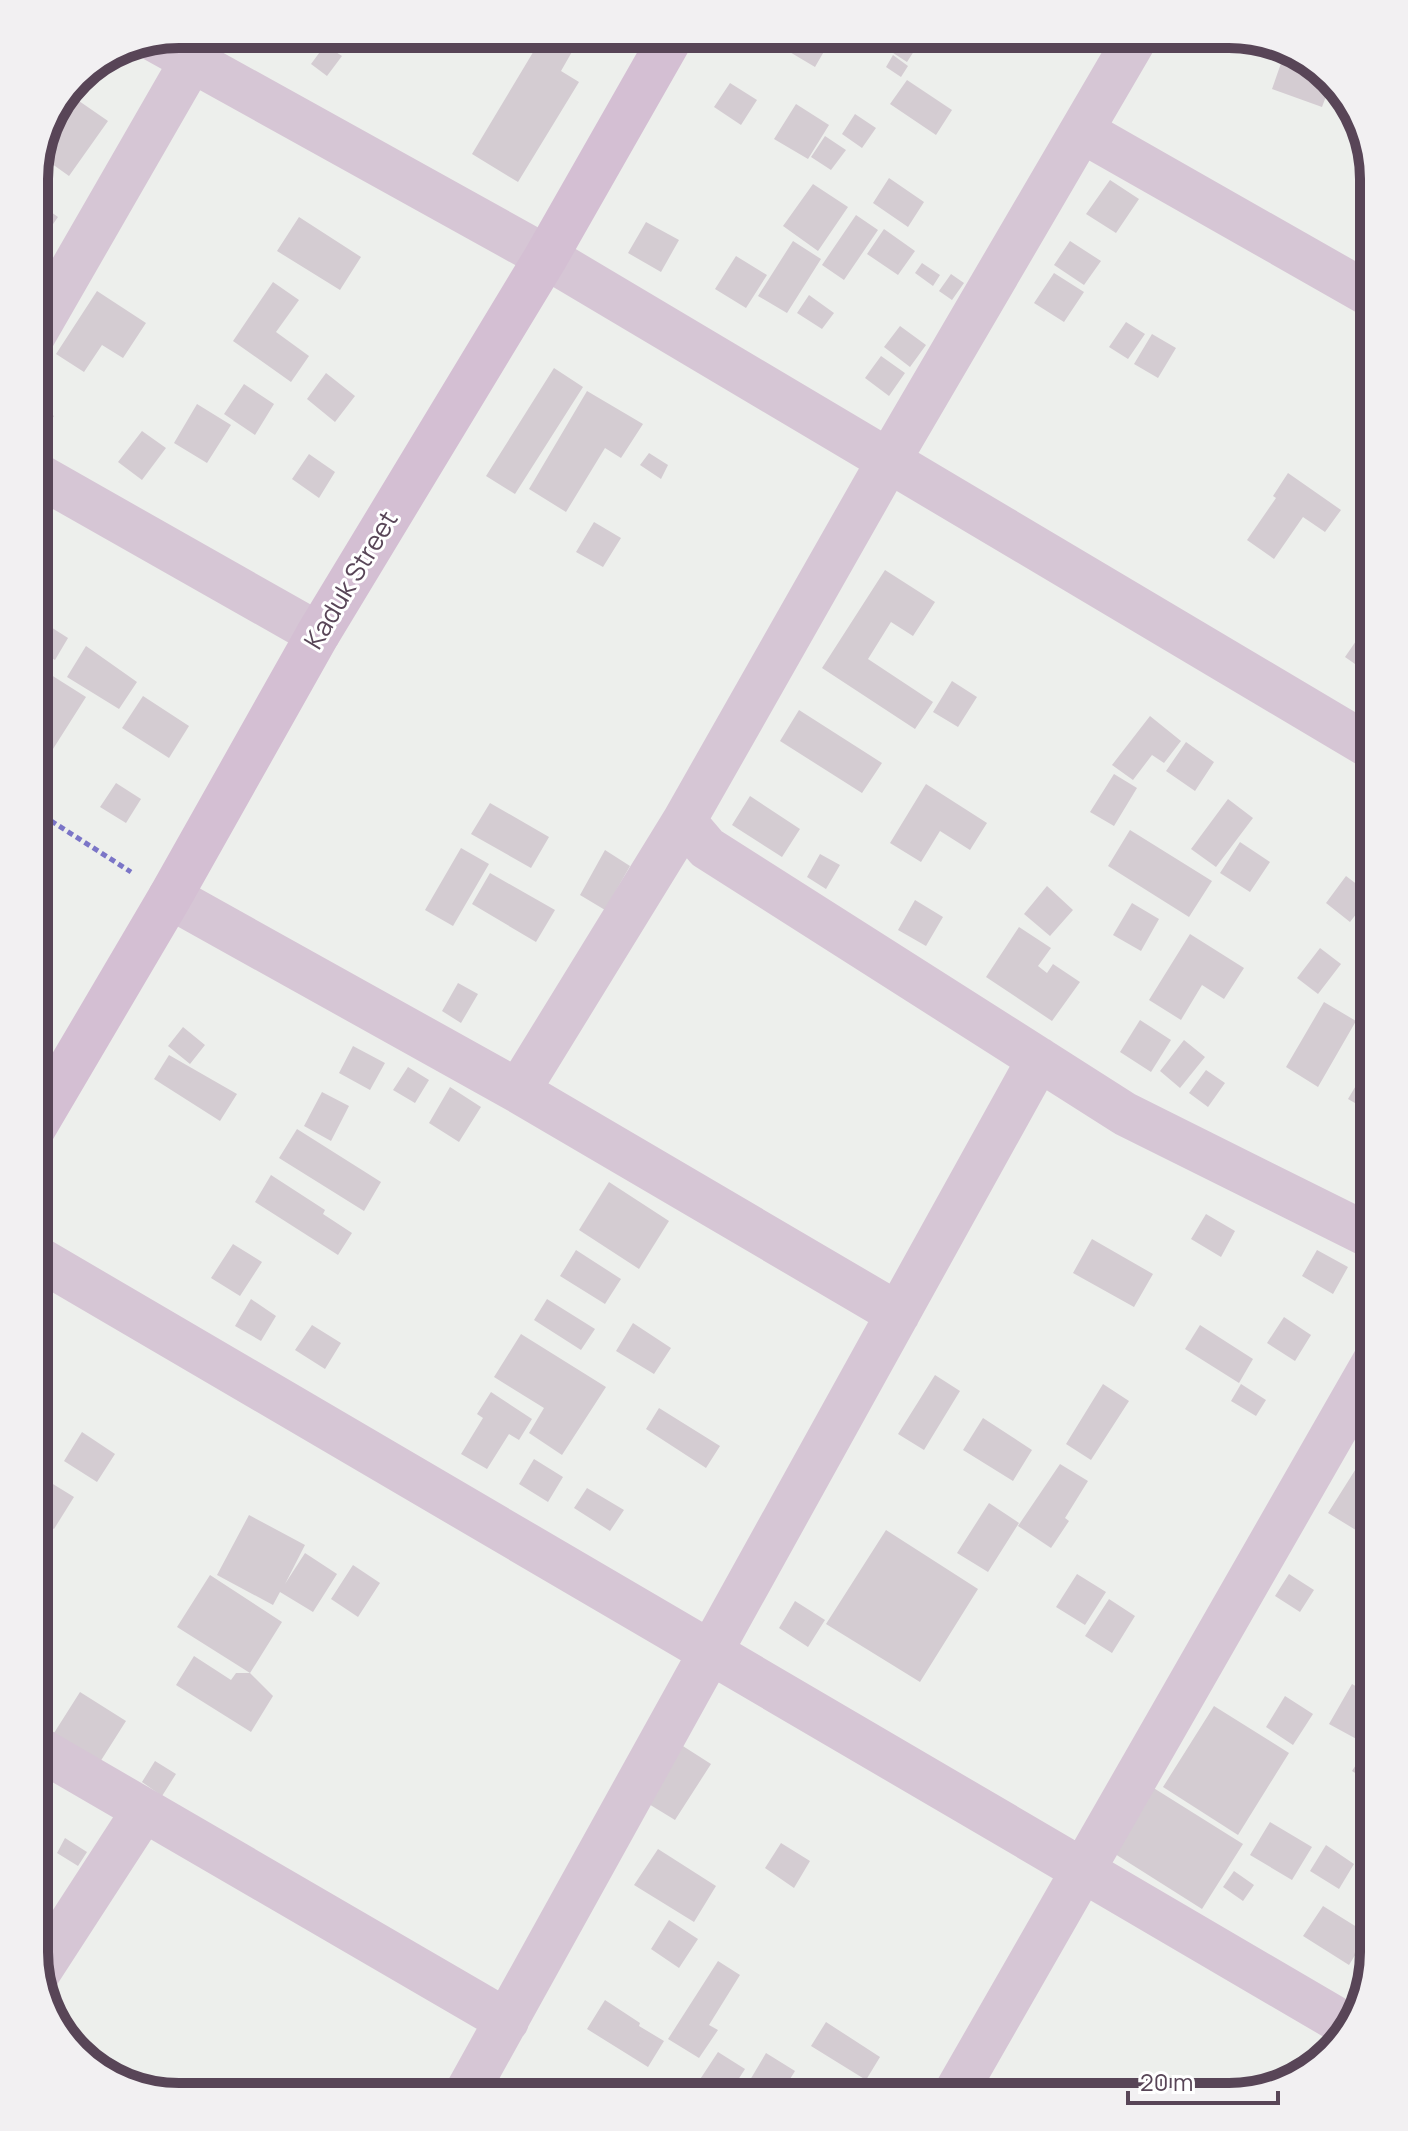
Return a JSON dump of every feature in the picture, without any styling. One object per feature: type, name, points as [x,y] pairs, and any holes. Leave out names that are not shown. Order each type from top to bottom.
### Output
[{"type":"street","points":[[48,311],[199,48]]},
{"type":"street","points":[[202,48],[546,257],[1360,741]]},
{"type":"street","name":"Kaduk Street","points":[[48,1104],[170,897],[318,634],[546,257],[665,48]]},
{"type":"street","points":[[518,1091],[684,821],[889,460],[1130,48]]},
{"type":"street","points":[[1082,131],[1360,289]]},
{"type":"street","points":[[48,481],[318,634]]},
{"type":"street","points":[[684,821],[707,848],[1125,1114],[1360,1231]]},
{"type":"street","points":[[170,897],[518,1091],[898,1314]]},
{"type":"street","points":[[472,2083],[1039,1059]]},
{"type":"street","points":[[48,1264],[1340,2021]]},
{"type":"street","points":[[961,2083],[1360,1387]]},
{"type":"street","points":[[48,1754],[507,2021]]},
{"type":"street","points":[[48,1958],[144,1810]]},
{"type":"path","points":[[48,819],[170,897]]},
{"type":"building","points":[[323,48],[330,48],[342,56],[327,76],[311,64]]},
{"type":"building","points":[[536,48],[574,48],[561,71],[579,82],[518,182],[472,154]]},
{"type":"building","points":[[783,48],[826,48],[815,67]]},
{"type":"building","points":[[886,48],[916,48],[907,62]]},
{"type":"building","points":[[893,55],[908,66],[901,77],[886,67]]},
{"type":"building","points":[[1282,60],[1309,75],[1327,92],[1322,107],[1272,89]]},
{"type":"building","points":[[907,80],[952,110],[936,135],[890,104]]},
{"type":"building","points":[[730,83],[757,100],[741,125],[714,107]]},
{"type":"building","points":[[79,101],[108,121],[69,176],[49,162],[57,133]]},
{"type":"building","points":[[796,104],[829,125],[808,159],[774,139]]},
{"type":"building","points":[[855,114],[876,128],[862,148],[842,134]]},
{"type":"building","points":[[825,136],[846,150],[831,170],[811,157]]},
{"type":"building","points":[[889,178],[924,202],[908,227],[873,203]]},
{"type":"building","points":[[1110,180],[1139,199],[1116,233],[1086,214]]},
{"type":"building","points":[[813,184],[848,207],[818,251],[783,226]]},
{"type":"building","points":[[48,210],[58,217],[48,231]]},
{"type":"building","points":[[856,215],[878,230],[844,280],[822,265]]},
{"type":"building","points":[[299,217],[361,257],[340,290],[277,251]]},
{"type":"building","points":[[646,222],[679,240],[661,272],[628,253]]},
{"type":"building","points":[[884,229],[915,251],[898,275],[867,254]]},
{"type":"building","points":[[793,241],[821,259],[787,313],[758,296]]},
{"type":"building","points":[[1070,241],[1101,261],[1084,285],[1054,265]]},
{"type":"building","points":[[736,256],[767,275],[746,308],[715,289]]},
{"type":"building","points":[[922,263],[940,275],[933,286],[915,273]]},
{"type":"building","points":[[1054,273],[1084,292],[1064,322],[1034,303]]},
{"type":"building","points":[[951,274],[964,283],[952,300],[939,291]]},
{"type":"building","points":[[273,282],[299,300],[276,332],[309,356],[291,382],[233,341]]},
{"type":"building","points":[[97,291],[146,323],[123,358],[102,345],[84,372],[56,354]]},
{"type":"building","points":[[809,295],[834,313],[822,329],[797,313]]},
{"type":"building","points":[[1126,322],[1145,334],[1128,359],[1109,347]]},
{"type":"building","points":[[900,326],[926,345],[910,367],[884,347]]},
{"type":"building","points":[[1152,334],[1176,348],[1158,378],[1134,364]]},
{"type":"building","points":[[881,356],[905,373],[889,396],[865,378]]},
{"type":"building","points":[[554,368],[583,387],[515,494],[486,476]]},
{"type":"building","points":[[326,373],[355,396],[335,422],[307,399]]},
{"type":"building","points":[[244,384],[274,404],[255,435],[224,414]]},
{"type":"building","points":[[587,391],[643,424],[621,458],[605,448],[566,512],[529,489]]},
{"type":"building","points":[[197,404],[231,425],[207,463],[174,443]]},
{"type":"building","points":[[142,431],[166,448],[142,480],[118,462]]},
{"type":"building","points":[[649,453],[668,465],[661,479],[640,465]]},
{"type":"building","points":[[309,454],[335,472],[319,498],[292,479]]},
{"type":"building","points":[[1288,473],[1341,510],[1325,532],[1303,517],[1274,559],[1247,540],[1276,498],[1273,496]]},
{"type":"building","points":[[594,522],[621,538],[603,567],[576,552]]},
{"type":"building","points":[[885,570],[935,602],[913,636],[891,622],[868,659],[933,702],[915,729],[822,668]]},
{"type":"building","points":[[48,625],[68,638],[55,660],[48,656]]},
{"type":"building","points":[[1356,641],[1360,644],[1360,668],[1345,657]]},
{"type":"building","points":[[86,646],[137,682],[119,709],[67,677]]},
{"type":"building","points":[[48,673],[86,697],[53,749],[48,746]]},
{"type":"building","points":[[952,681],[977,697],[958,727],[933,712]]},
{"type":"building","points":[[143,696],[189,726],[169,758],[122,728]]},
{"type":"building","points":[[799,710],[882,763],[862,793],[780,741]]},
{"type":"building","points":[[1150,716],[1181,741],[1164,763],[1152,755],[1133,780],[1112,765]]},
{"type":"building","points":[[1186,742],[1214,762],[1195,791],[1166,771]]},
{"type":"building","points":[[1114,774],[1137,788],[1114,826],[1090,812]]},
{"type":"building","points":[[116,783],[141,799],[126,823],[100,807]]},
{"type":"building","points":[[926,784],[987,823],[970,850],[940,831],[921,862],[890,843]]},
{"type":"building","points":[[750,796],[800,829],[782,857],[732,825]]},
{"type":"building","points":[[1228,799],[1253,818],[1216,867],[1191,849]]},
{"type":"building","points":[[490,803],[549,837],[531,868],[471,834]]},
{"type":"building","points":[[1130,830],[1212,881],[1189,917],[1108,866]]},
{"type":"building","points":[[1240,842],[1270,862],[1250,892],[1220,873]]},
{"type":"building","points":[[461,848],[489,864],[453,926],[425,910]]},
{"type":"building","points":[[605,850],[630,866],[605,910],[580,895]]},
{"type":"building","points":[[820,854],[840,865],[826,889],[807,877]]},
{"type":"building","points":[[490,873],[555,910],[536,942],[472,904]]},
{"type":"building","points":[[1346,876],[1360,887],[1360,909],[1350,922],[1326,903]]},
{"type":"building","points":[[1047,886],[1073,910],[1050,936],[1024,914]]},
{"type":"building","points":[[915,900],[943,917],[926,946],[898,930]]},
{"type":"building","points":[[1132,903],[1159,919],[1141,951],[1113,935]]},
{"type":"building","points":[[1019,927],[1051,948],[1038,966],[1047,973],[1053,964],[1080,982],[1052,1021],[986,977]]},
{"type":"building","points":[[1190,934],[1244,968],[1224,999],[1202,985],[1181,1020],[1149,1000]]},
{"type":"building","points":[[1320,948],[1341,964],[1318,994],[1297,978]]},
{"type":"building","points":[[458,983],[478,994],[461,1023],[442,1011]]},
{"type":"building","points":[[1324,1002],[1356,1021],[1318,1087],[1286,1067]]},
{"type":"building","points":[[1140,1020],[1171,1040],[1151,1072],[1120,1052]]},
{"type":"building","points":[[183,1027],[205,1045],[190,1064],[168,1046]]},
{"type":"building","points":[[1184,1040],[1205,1057],[1180,1088],[1160,1071]]},
{"type":"building","points":[[353,1046],[385,1063],[370,1090],[339,1073]]},
{"type":"building","points":[[169,1055],[237,1094],[220,1121],[154,1079]]},
{"type":"building","points":[[408,1067],[429,1080],[415,1103],[393,1090]]},
{"type":"building","points":[[1206,1070],[1225,1083],[1208,1107],[1189,1093]]},
{"type":"building","points":[[1360,1079],[1360,1106],[1348,1099]]},
{"type":"building","points":[[450,1087],[481,1107],[459,1142],[429,1123]]},
{"type":"building","points":[[322,1092],[349,1106],[331,1141],[304,1126]]},
{"type":"building","points":[[297,1129],[381,1182],[364,1211],[279,1158]]},
{"type":"building","points":[[271,1175],[325,1210],[323,1214],[352,1233],[338,1255],[255,1202]]},
{"type":"building","points":[[609,1182],[669,1221],[639,1269],[579,1230]]},
{"type":"building","points":[[1206,1214],[1235,1231],[1221,1257],[1191,1239]]},
{"type":"building","points":[[1092,1239],[1153,1274],[1134,1307],[1073,1273]]},
{"type":"building","points":[[233,1244],[262,1262],[240,1296],[211,1278]]},
{"type":"building","points":[[576,1250],[621,1279],[605,1304],[560,1276]]},
{"type":"building","points":[[1317,1250],[1348,1267],[1333,1294],[1302,1276]]},
{"type":"building","points":[[251,1299],[276,1316],[261,1341],[235,1326]]},
{"type":"building","points":[[547,1299],[595,1329],[581,1350],[534,1320]]},
{"type":"building","points":[[1284,1317],[1311,1335],[1295,1361],[1267,1343]]},
{"type":"building","points":[[633,1323],[671,1348],[654,1374],[616,1351]]},
{"type":"building","points":[[312,1325],[341,1343],[325,1369],[295,1350]]},
{"type":"building","points":[[1200,1325],[1253,1359],[1239,1383],[1185,1349]]},
{"type":"building","points":[[521,1334],[606,1387],[562,1455],[529,1433],[544,1408],[494,1377]]},
{"type":"building","points":[[935,1375],[960,1391],[924,1450],[898,1434]]},
{"type":"building","points":[[1103,1384],[1129,1401],[1091,1460],[1066,1444]]},
{"type":"building","points":[[1241,1384],[1266,1400],[1256,1416],[1231,1401]]},
{"type":"building","points":[[491,1392],[532,1419],[519,1440],[509,1434],[487,1469],[461,1454],[483,1418],[477,1414]]},
{"type":"building","points":[[659,1408],[720,1446],[706,1468],[646,1429]]},
{"type":"building","points":[[983,1418],[1032,1450],[1013,1481],[963,1450]]},
{"type":"building","points":[[82,1432],[115,1454],[97,1482],[64,1461]]},
{"type":"building","points":[[534,1459],[563,1477],[548,1502],[519,1484]]},
{"type":"building","points":[[1360,1462],[1360,1530],[1328,1513]]},
{"type":"building","points":[[1060,1464],[1088,1481],[1065,1518],[1069,1521],[1051,1548],[1018,1526]]},
{"type":"building","points":[[48,1481],[74,1497],[54,1529],[48,1525]]},
{"type":"building","points":[[587,1488],[624,1510],[610,1531],[574,1508]]},
{"type":"building","points":[[989,1503],[1019,1523],[988,1572],[957,1553]]},
{"type":"building","points":[[249,1515],[305,1545],[285,1584],[305,1553],[337,1574],[313,1612],[280,1592],[273,1605],[217,1575]]},
{"type":"building","points":[[886,1530],[978,1589],[920,1682],[826,1624]]},
{"type":"building","points":[[353,1565],[380,1583],[358,1617],[331,1599]]},
{"type":"building","points":[[1077,1574],[1106,1592],[1085,1625],[1056,1607]]},
{"type":"building","points":[[1289,1574],[1314,1590],[1300,1612],[1275,1596]]},
{"type":"building","points":[[210,1575],[282,1622],[250,1673],[177,1627]]},
{"type":"building","points":[[1109,1599],[1135,1616],[1112,1653],[1085,1636]]},
{"type":"building","points":[[795,1601],[825,1620],[808,1647],[779,1628]]},
{"type":"building","points":[[194,1656],[231,1680],[236,1673],[250,1673],[273,1696],[251,1732],[176,1685]]},
{"type":"building","points":[[1352,1684],[1360,1689],[1360,1741],[1329,1724]]},
{"type":"building","points":[[80,1692],[126,1721],[100,1762],[54,1733]]},
{"type":"building","points":[[1285,1696],[1313,1714],[1293,1745],[1266,1727]]},
{"type":"building","points":[[1214,1706],[1289,1753],[1238,1835],[1163,1787]]},
{"type":"building","points":[[675,1741],[711,1764],[675,1820],[639,1798]]},
{"type":"building","points":[[1360,1759],[1360,1776],[1352,1771]]},
{"type":"building","points":[[155,1761],[176,1774],[162,1796],[142,1782]]},
{"type":"building","points":[[1144,1782],[1243,1844],[1202,1909],[1104,1847]]},
{"type":"building","points":[[1270,1822],[1312,1847],[1292,1880],[1250,1855]]},
{"type":"building","points":[[65,1838],[87,1852],[78,1866],[57,1853]]},
{"type":"building","points":[[781,1843],[810,1861],[794,1888],[765,1868]]},
{"type":"building","points":[[1326,1845],[1354,1864],[1339,1889],[1310,1871]]},
{"type":"building","points":[[658,1849],[716,1886],[694,1922],[634,1885]]},
{"type":"building","points":[[1234,1871],[1254,1885],[1243,1901],[1223,1887]]},
{"type":"building","points":[[1323,1906],[1360,1929],[1360,1947],[1349,1965],[1303,1936]]},
{"type":"building","points":[[669,1920],[698,1939],[679,1968],[651,1949]]},
{"type":"building","points":[[718,1961],[740,1975],[709,2025],[718,2030],[699,2058],[668,2039]]},
{"type":"building","points":[[605,2000],[664,2041],[648,2067],[587,2029]]},
{"type":"building","points":[[826,2022],[880,2057],[866,2080],[811,2046]]},
{"type":"building","points":[[718,2052],[745,2069],[736,2083],[698,2083]]},
{"type":"building","points":[[766,2053],[795,2071],[788,2083],[755,2083],[750,2080]]}]
